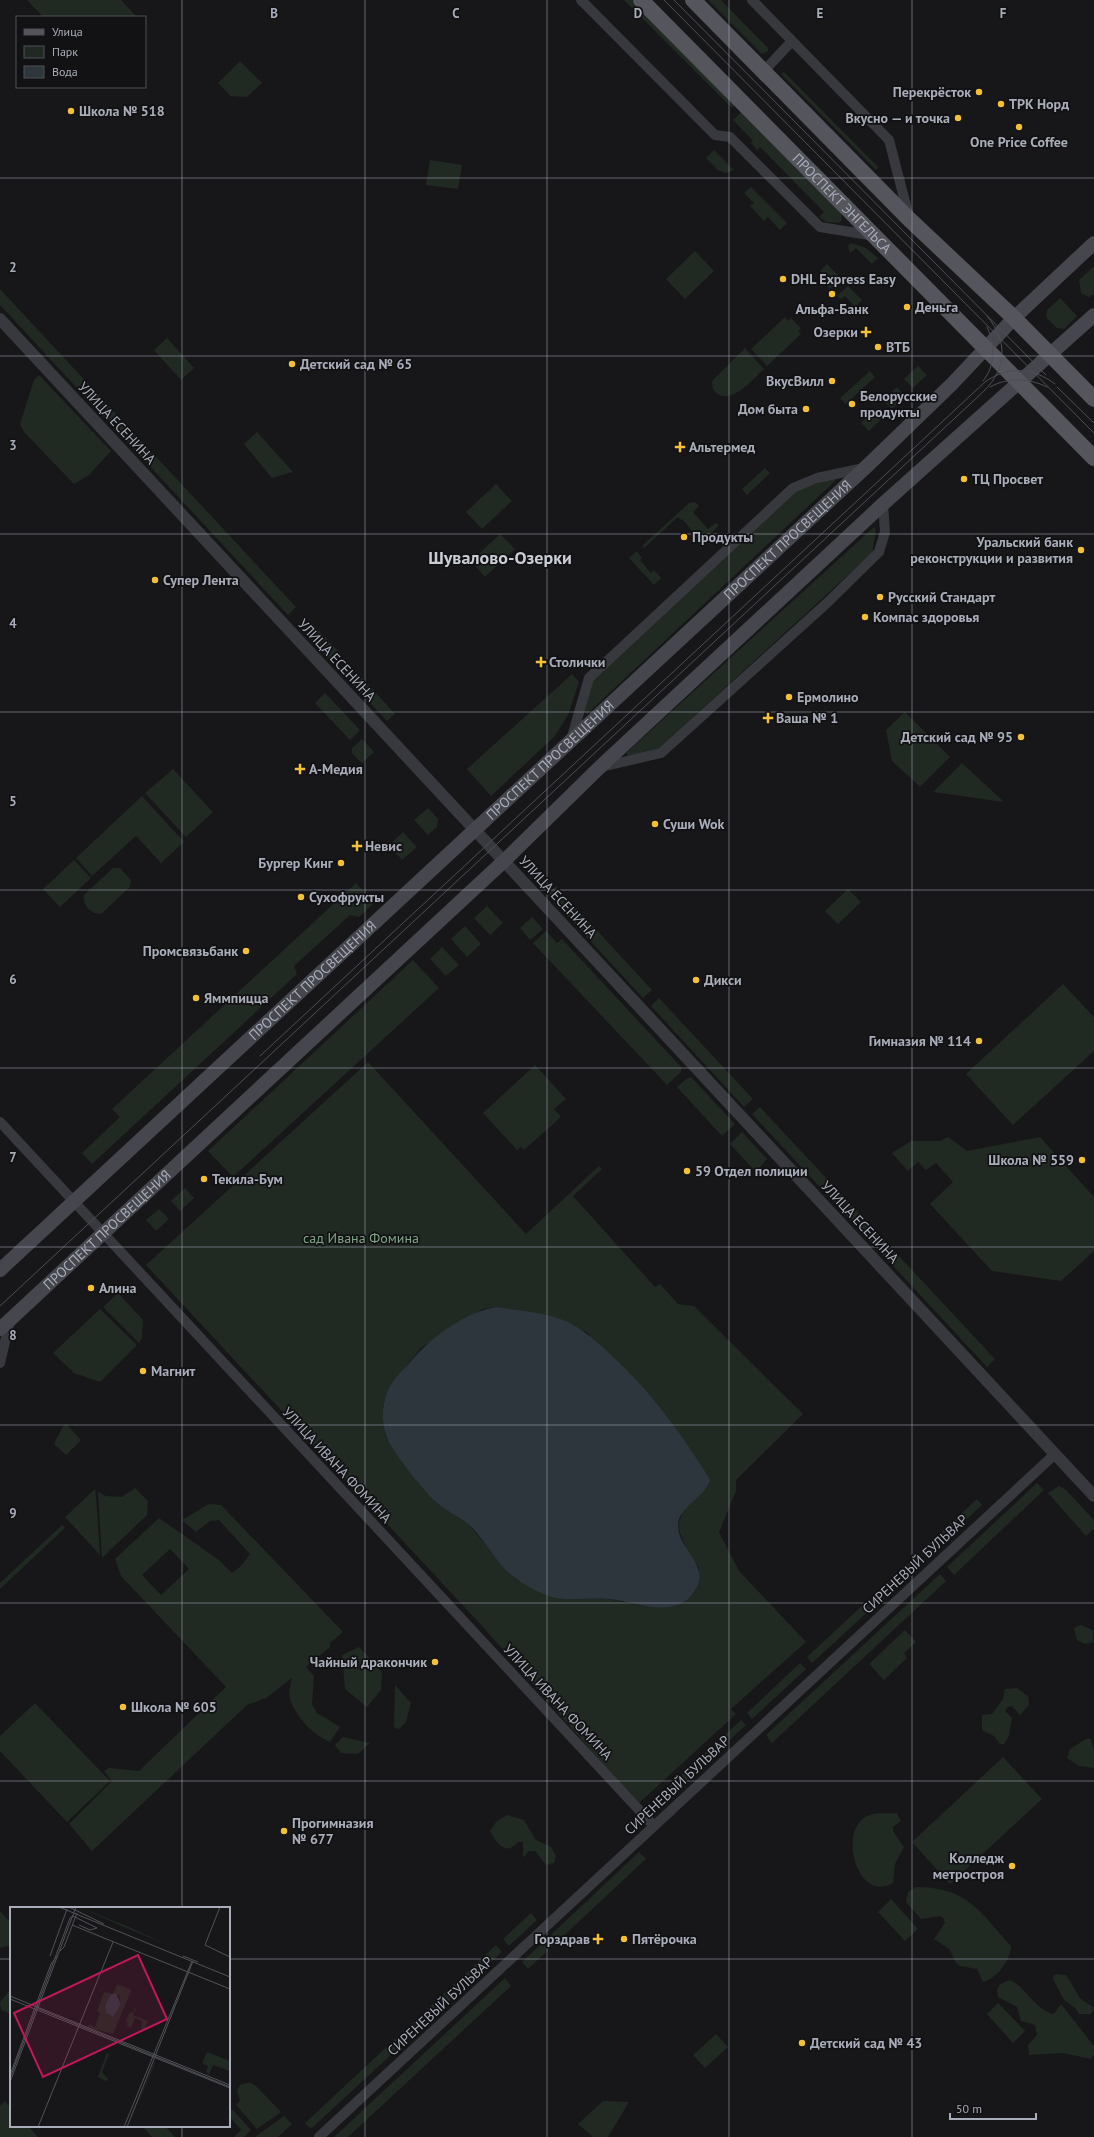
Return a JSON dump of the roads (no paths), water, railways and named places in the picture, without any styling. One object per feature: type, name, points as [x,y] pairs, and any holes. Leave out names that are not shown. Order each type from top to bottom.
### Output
[{"type":"main road","name":"ПРОСПЕКТ ЭНГЕЛЬСА","points":[[641,0],[1094,458]]},
{"type":"main road","points":[[693,0],[909,219],[1014,318],[1094,399]]},
{"type":"main road","name":"ПРОСПЕКТ ПРОСВЕЩЕНИЯ","points":[[0,1270],[866,467],[987,349],[1014,318],[1094,243]]},
{"type":"main road","name":"ПРОСПЕКТ ПРОСВЕЩЕНИЯ","points":[[5,1324],[504,861],[600,767],[883,504],[1051,356],[1094,315]]},
{"type":"street","points":[[581,0],[715,135],[730,137],[820,227],[875,236]]},
{"type":"street","points":[[752,0],[889,140],[909,219]]},
{"type":"street","points":[[763,72],[792,42]]},
{"type":"street","name":"УЛИЦА ЕСЕНИНА","points":[[0,319],[1094,1496]]},
{"type":"street","points":[[570,741],[589,678],[793,488],[817,478],[866,467]]},
{"type":"street","points":[[600,767],[661,753],[827,603],[879,552],[885,532],[883,504]]},
{"type":"street","name":"УЛИЦА ИВАНА ФОМИНА","points":[[0,1122],[654,1826]]},
{"type":"street","points":[[0,1363],[5,1324]]},
{"type":"street","name":"СИРЕНЕВЫЙ БУЛЬВАР","points":[[319,2137],[1055,1454]]},
{"type":"water","points":[[497,1307],[542,1314],[560,1319],[574,1325],[590,1336],[637,1380],[685,1441],[706,1473],[710,1480],[707,1486],[703,1492],[687,1507],[679,1518],[679,1534],[693,1558],[700,1574],[699,1583],[694,1592],[686,1601],[674,1606],[649,1607],[608,1599],[562,1599],[548,1596],[536,1591],[519,1581],[508,1572],[499,1563],[483,1540],[468,1524],[436,1502],[423,1489],[394,1451],[384,1430],[383,1418],[384,1401],[393,1382],[420,1351],[450,1326],[462,1319],[486,1309]]},
{"type":"tram line","points":[[664,0],[1094,433]]},
{"type":"tram line","points":[[674,0],[1046,375]]},
{"type":"tram line","points":[[0,1306],[984,391],[992,382],[997,373],[1001,364],[1002,354],[999,335],[987,316]]},
{"type":"tram line","points":[[983,381],[990,368],[993,355],[992,341],[987,327]]},
{"type":"tram line","points":[[260,1056],[985,382],[1002,373],[1020,371],[1038,374],[1055,384]]},
{"type":"tram line","points":[[990,387],[1011,380],[1026,380],[1047,387]]},
{"type":"tram line","points":[[1057,387],[1094,423]]},
{"type":"place","name":"Перекрёсток","points":[[979,92]]},
{"type":"place","name":"ТРК Норд","points":[[1001,104]]},
{"type":"place","name":"Школа № 518","points":[[71,111]]},
{"type":"place","name":"Вкусно — и точка","points":[[958,118]]},
{"type":"place","name":"One Price Coffee","points":[[1019,127]]},
{"type":"place","name":"DHL Express Easy","points":[[783,279]]},
{"type":"place","name":"Альфа-Банк","points":[[832,294]]},
{"type":"place","name":"Деньга","points":[[907,307]]},
{"type":"place","name":"Озерки","points":[[866,332]]},
{"type":"place","name":"ВТБ","points":[[878,347]]},
{"type":"place","name":"Детский сад № 65","points":[[292,364]]},
{"type":"place","name":"ВкусВилл","points":[[832,381]]},
{"type":"place","name":"Белорусские продукты","points":[[852,404]]},
{"type":"place","name":"Дом быта","points":[[806,409]]},
{"type":"place","name":"Альтермед","points":[[680,447]]},
{"type":"place","name":"ТЦ Просвет","points":[[964,479]]},
{"type":"place","name":"Продукты","points":[[684,537]]},
{"type":"place","name":"Уральский банк реконструкции и развития","points":[[1081,550]]},
{"type":"place","name":"Супер Лента","points":[[155,580]]},
{"type":"place","name":"Русский Стандарт","points":[[880,597]]},
{"type":"place","name":"Компас здоровья","points":[[865,617]]},
{"type":"place","name":"Столички","points":[[541,662]]},
{"type":"place","name":"Ермолино","points":[[789,697]]},
{"type":"place","name":"Ваша № 1","points":[[768,718]]},
{"type":"place","name":"Детский сад № 95","points":[[1021,737]]},
{"type":"place","name":"А-Медия","points":[[300,769]]},
{"type":"place","name":"Суши Wok","points":[[655,824]]},
{"type":"place","name":"Невис","points":[[357,846]]},
{"type":"place","name":"Бургер Кинг","points":[[341,863]]},
{"type":"place","name":"Сухофрукты","points":[[301,897]]},
{"type":"place","name":"Промсвязьбанк","points":[[246,951]]},
{"type":"place","name":"Дикси","points":[[696,980]]},
{"type":"place","name":"Яммпицца","points":[[196,998]]},
{"type":"place","name":"Гимназия № 114","points":[[979,1041]]},
{"type":"place","name":"Школа № 559","points":[[1082,1160]]},
{"type":"place","name":"59 Отдел полиции","points":[[687,1171]]},
{"type":"place","name":"Текила-Бум","points":[[204,1179]]},
{"type":"place","name":"Алина","points":[[91,1288]]},
{"type":"place","name":"Магнит","points":[[143,1371]]},
{"type":"place","name":"Чайный дракончик","points":[[435,1662]]},
{"type":"place","name":"Школа № 605","points":[[123,1707]]},
{"type":"place","name":"Прогимназия № 677","points":[[284,1831]]},
{"type":"place","name":"Колледж метростроя","points":[[1012,1866]]},
{"type":"place","name":"Горздрав","points":[[598,1939]]},
{"type":"place","name":"Пятёрочка","points":[[624,1939]]},
{"type":"place","name":"Детский сад № 43","points":[[802,2043]]},
{"type":"district","name":"Шувалово-Озерки","points":[[500,558]]},
{"type":"park label","name":"сад Ивана Фомина","points":[[361,1238]]}]
